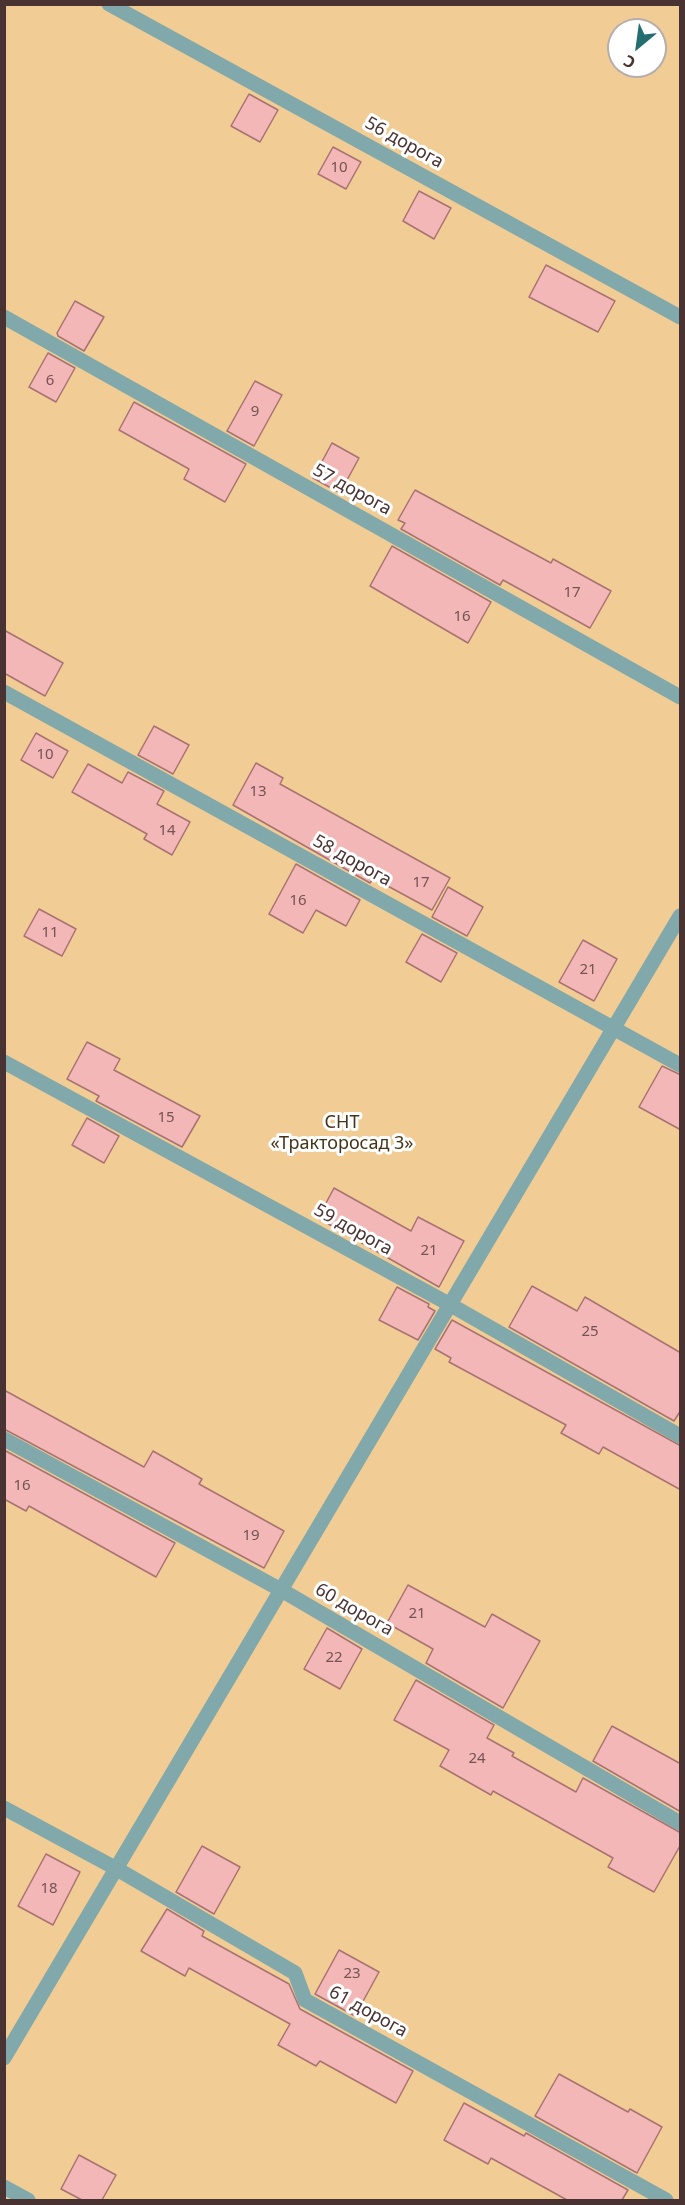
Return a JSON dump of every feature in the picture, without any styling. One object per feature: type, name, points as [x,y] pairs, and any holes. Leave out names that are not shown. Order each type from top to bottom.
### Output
[{"type":"street","name":"56 дорога","points":[[108,4],[681,317]]},
{"type":"street","name":"57 дорога","points":[[4,317],[681,697]]},
{"type":"street","name":"58 дорога","points":[[4,692],[681,1065]]},
{"type":"street","points":[[4,2058],[283,1591],[449,1304],[681,916]]},
{"type":"street","name":"59 дорога","points":[[4,1062],[449,1304],[681,1436]]},
{"type":"street","name":"60 дорога","points":[[4,1439],[283,1591],[681,1823]]},
{"type":"street","name":"61 дорога","points":[[4,1808],[117,1869],[295,1973],[305,2000],[666,2200]]},
{"type":"street","points":[[4,2187],[28,2200]]},
{"type":"green space","name":"СНТ «Тракторосад 3»","points":[[5,5],[680,5],[680,2200],[5,2200]]},
{"type":"building","points":[[249,94],[278,110],[260,142],[231,126]]},
{"type":"building","points":[[333,147],[361,162],[346,189],[318,174]]},
{"type":"building","points":[[419,191],[451,208],[434,239],[403,221]]},
{"type":"building","points":[[546,265],[615,301],[598,332],[529,297]]},
{"type":"building","points":[[75,301],[104,317],[84,351],[58,336],[57,333]]},
{"type":"building","points":[[48,353],[75,368],[56,402],[29,387]]},
{"type":"building","points":[[255,381],[282,395],[254,446],[227,431]]},
{"type":"building","points":[[134,402],[246,464],[225,502],[184,479],[189,469],[119,430]]},
{"type":"building","points":[[332,443],[359,458],[340,493],[313,478]]},
{"type":"building","points":[[415,490],[551,563],[553,559],[611,591],[590,628],[503,580],[500,585],[401,529],[405,523],[398,520]]},
{"type":"building","points":[[392,546],[491,602],[468,643],[370,586]]},
{"type":"building","points":[[4,630],[63,663],[45,696],[4,673]]},
{"type":"building","points":[[154,726],[189,745],[173,774],[138,755]]},
{"type":"building","points":[[36,733],[68,751],[53,778],[21,760]]},
{"type":"building","points":[[256,763],[283,778],[280,784],[450,878],[432,910],[373,878],[370,883],[233,805]]},
{"type":"building","points":[[88,764],[122,783],[128,772],[164,791],[157,804],[190,822],[172,855],[144,839],[147,834],[72,792]]},
{"type":"building","points":[[296,864],[360,900],[346,926],[316,910],[303,933],[269,914]]},
{"type":"building","points":[[448,887],[483,907],[467,936],[432,917]]},
{"type":"building","points":[[39,909],[76,929],[62,956],[24,936]]},
{"type":"building","points":[[422,934],[457,953],[441,982],[406,962]]},
{"type":"building","points":[[583,940],[617,959],[594,1001],[559,982]]},
{"type":"building","points":[[87,1042],[120,1059],[114,1070],[200,1116],[182,1147],[96,1101],[99,1096],[67,1079]]},
{"type":"building","points":[[662,1066],[681,1075],[681,1130],[639,1107]]},
{"type":"building","points":[[87,1118],[119,1136],[104,1163],[72,1145]]},
{"type":"building","points":[[334,1188],[411,1231],[418,1217],[464,1241],[439,1287],[318,1218]]},
{"type":"building","points":[[532,1286],[577,1311],[585,1297],[681,1353],[681,1410],[674,1421],[509,1327]]},
{"type":"building","points":[[397,1287],[429,1304],[428,1307],[435,1311],[418,1340],[379,1320]]},
{"type":"building","points":[[452,1320],[681,1446],[681,1490],[603,1447],[599,1454],[561,1433],[566,1425],[449,1362],[451,1358],[435,1349]]},
{"type":"building","points":[[4,1390],[144,1467],[153,1451],[202,1479],[199,1484],[284,1531],[264,1568],[4,1429]]},
{"type":"building","points":[[4,1450],[175,1543],[156,1577],[29,1506],[26,1511],[4,1499]]},
{"type":"building","points":[[408,1585],[485,1627],[492,1614],[540,1641],[503,1708],[426,1663],[433,1649],[387,1623]]},
{"type":"building","points":[[327,1628],[362,1649],[340,1689],[304,1669]]},
{"type":"building","points":[[416,1680],[494,1725],[487,1738],[514,1753],[512,1756],[576,1792],[583,1778],[681,1833],[681,1844],[654,1892],[608,1867],[613,1858],[493,1791],[491,1795],[440,1766],[449,1750],[394,1720]]},
{"type":"building","points":[[612,1726],[681,1764],[681,1812],[593,1761]]},
{"type":"building","points":[[202,1846],[240,1867],[214,1914],[176,1892]]},
{"type":"building","points":[[46,1854],[80,1872],[53,1925],[18,1906]]},
{"type":"building","points":[[167,1909],[204,1931],[202,1936],[289,1984],[300,2009],[413,2071],[396,2103],[320,2061],[316,2066],[278,2045],[290,2024],[189,1968],[185,1976],[141,1951]]},
{"type":"building","points":[[339,1950],[379,1972],[355,2016],[315,1994]]},
{"type":"building","points":[[559,2074],[628,2112],[630,2109],[662,2127],[637,2173],[535,2116]]},
{"type":"building","points":[[464,2103],[524,2136],[526,2133],[628,2190],[622,2200],[567,2200],[491,2158],[488,2164],[444,2140]]},
{"type":"building","points":[[79,2155],[116,2175],[102,2200],[82,2200],[61,2189]]}]
